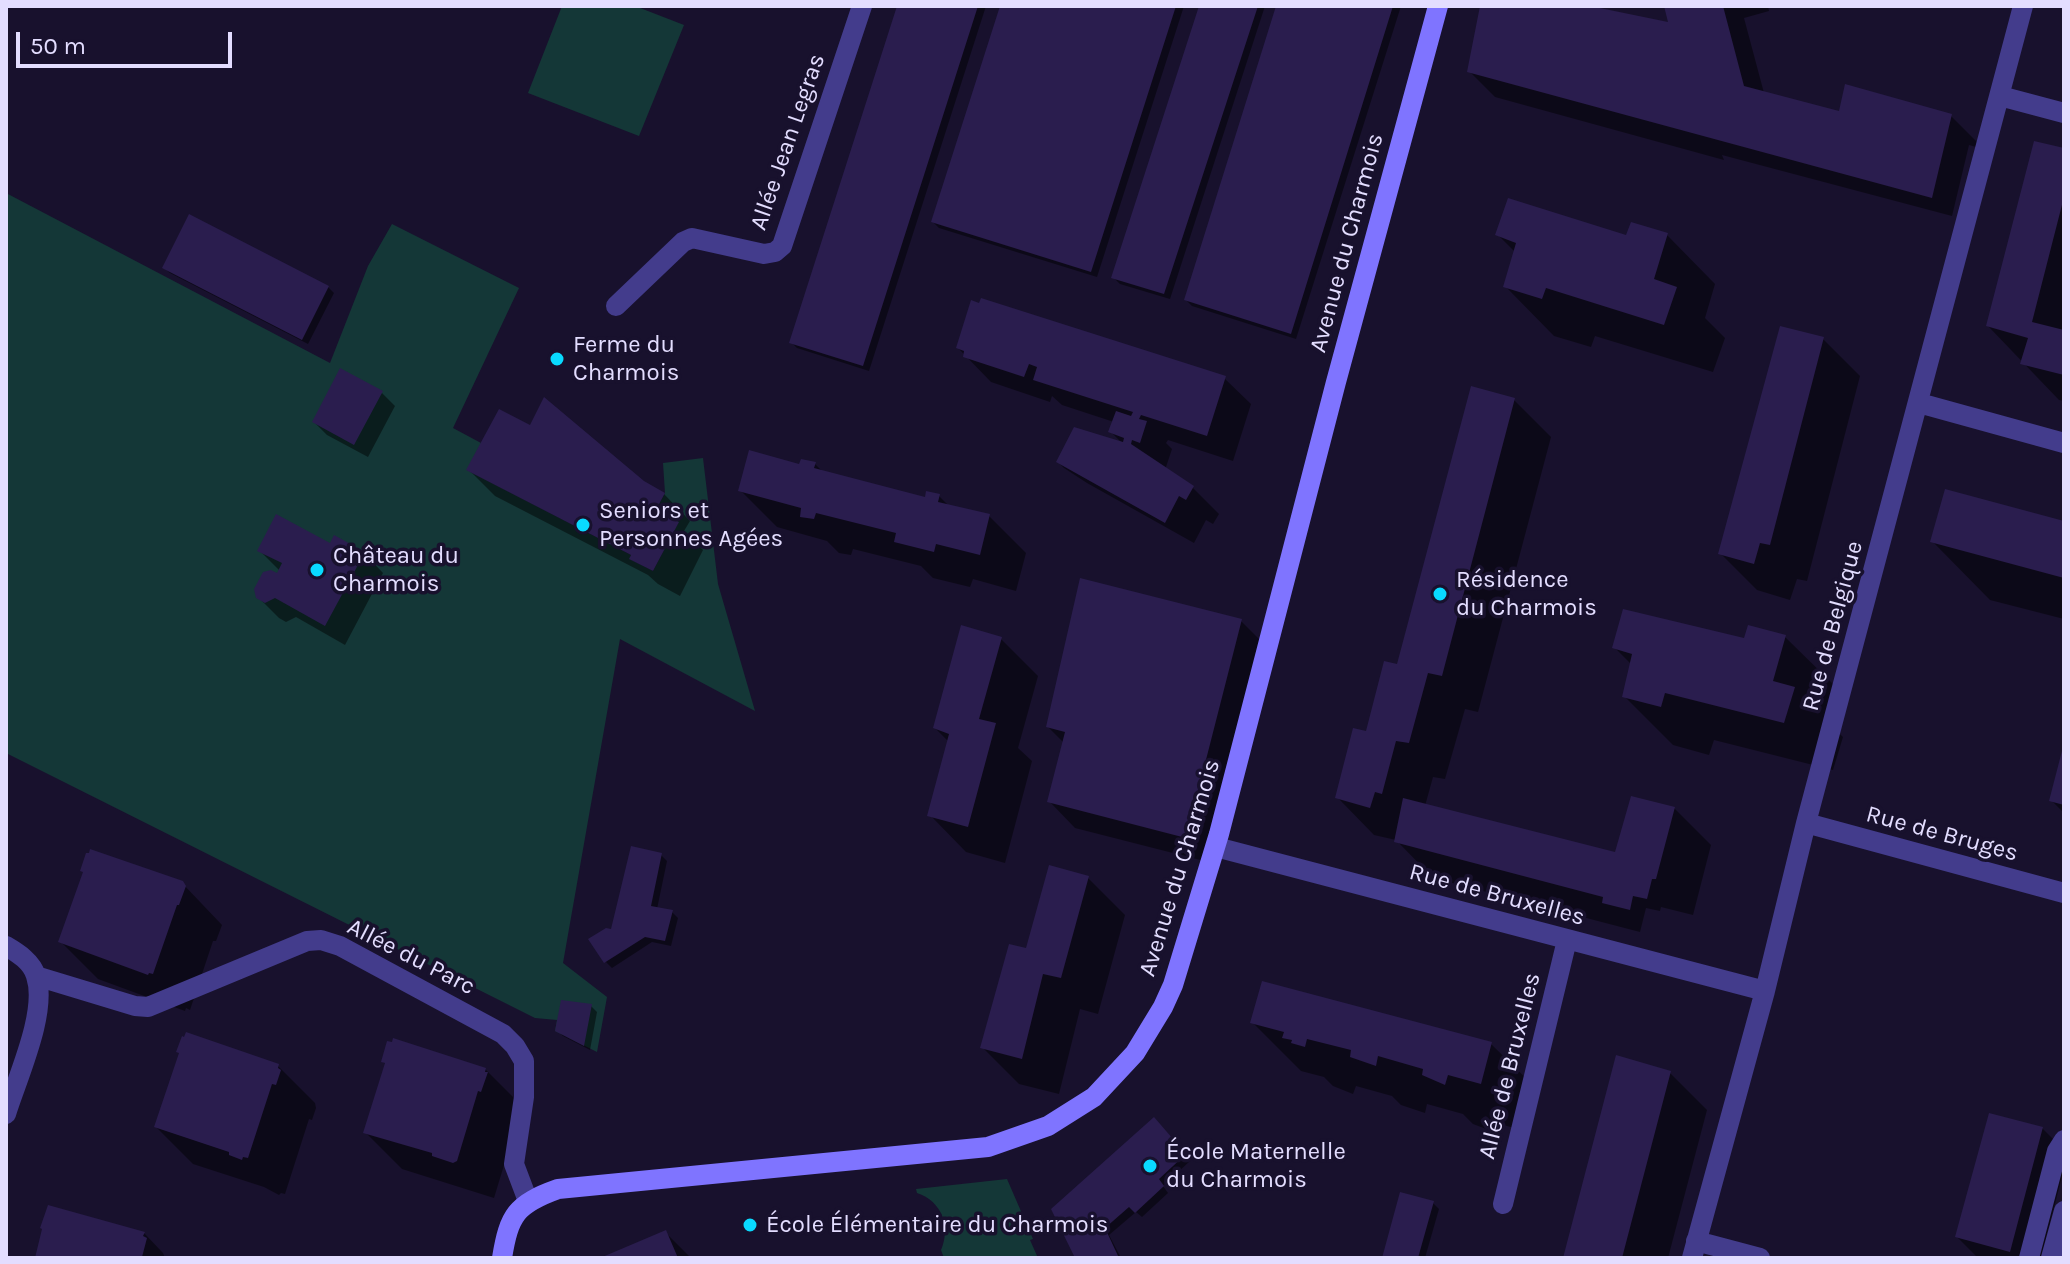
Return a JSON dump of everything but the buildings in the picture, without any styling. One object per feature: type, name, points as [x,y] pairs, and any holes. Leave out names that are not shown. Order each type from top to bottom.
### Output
[{"type":"street","name":"Allée Jean Legras","points":[[616,306],[683,242],[692,238],[764,254],[775,252],[782,246],[862,6]]},
{"type":"street","name":"Avenue du Charmois","points":[[528,1201],[576,1185],[966,1151],[1012,1140],[1048,1126],[1094,1097],[1135,1053],[1163,1007],[1179,968],[1216,847],[1336,382],[1438,6]]},
{"type":"street","name":"Rue de Belgique","points":[[1694,1250],[1765,991],[1806,823],[2023,6]]},
{"type":"street","points":[[2000,96],[2064,113]]},
{"type":"street","points":[[1919,403],[2064,443]]},
{"type":"street","name":"Rue de Bruges","points":[[1806,823],[2064,893]]},
{"type":"street","name":"Rue de Bruxelles","points":[[1216,847],[1765,991]]},
{"type":"street","name":"Allée du Parc","points":[[36,976],[135,1006],[148,1007],[307,941],[321,940],[340,946],[503,1034],[515,1046],[524,1061],[526,1077],[514,1164],[528,1201]]},
{"type":"street","name":"Allée de Bruxelles","points":[[1503,1204],[1567,940]]},
{"type":"street","points":[[6,946],[29,963],[36,976],[38,1010],[6,1114]]},
{"type":"street","points":[[2029,1258],[2057,1151],[2064,1140]]},
{"type":"street","points":[[502,1258],[510,1224],[528,1201]]},
{"type":"street","points":[[2051,1258],[2064,1211]]},
{"type":"street","points":[[1694,1250],[1760,1258]]},
{"type":"green space","points":[[562,6],[635,6],[684,25],[639,136],[528,93]]},
{"type":"green space","points":[[6,193],[330,363],[368,266],[392,224],[519,288],[453,428],[481,443],[467,470],[631,555],[630,559],[653,571],[678,523],[656,510],[665,493],[663,463],[703,458],[718,584],[755,711],[620,639],[563,963],[607,997],[597,1052],[555,1031],[557,1020],[535,1018],[6,753]]},
{"type":"green space","points":[[1007,1179],[1038,1258],[944,1258],[941,1250],[945,1233],[942,1216],[933,1202],[917,1193],[916,1189]]},
{"type":"place","name":"Ferme du Charmois","points":[[557,359]]},
{"type":"place","name":"Seniors et Personnes Agées","points":[[583,525]]},
{"type":"place","name":"Château du Charmois","points":[[317,570]]},
{"type":"place","name":"Résidence du Charmois","points":[[1440,594]]},
{"type":"place","name":"École Maternelle du Charmois","points":[[1150,1166]]},
{"type":"place","name":"École Élémentaire du Charmois","points":[[750,1225]]}]
